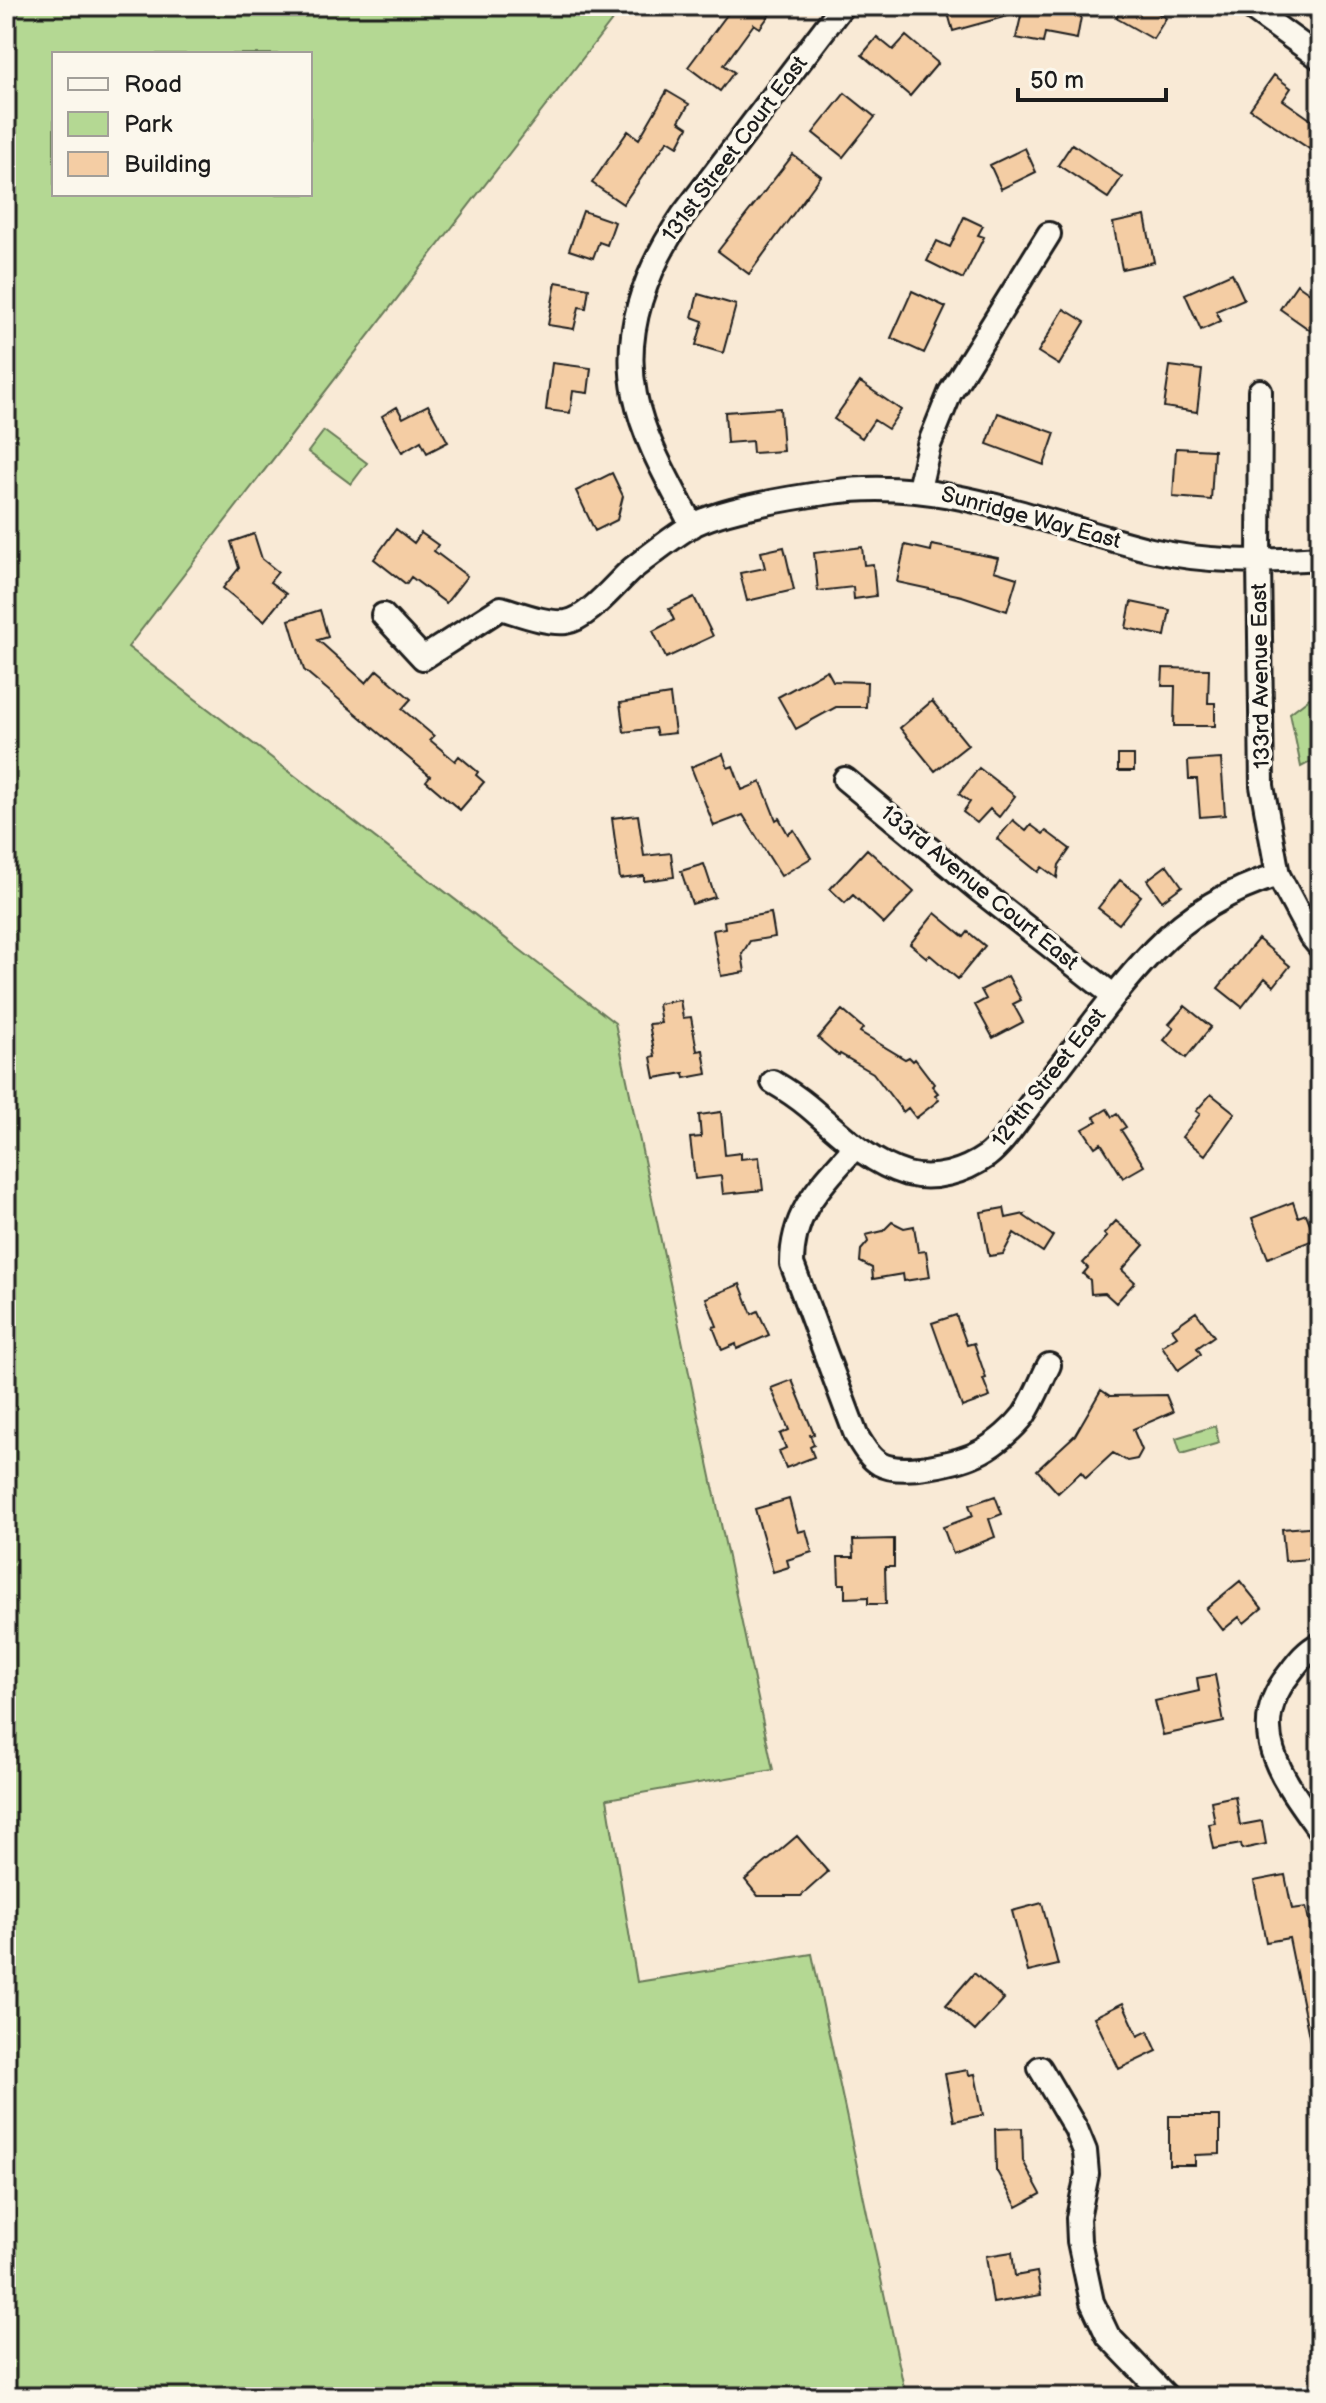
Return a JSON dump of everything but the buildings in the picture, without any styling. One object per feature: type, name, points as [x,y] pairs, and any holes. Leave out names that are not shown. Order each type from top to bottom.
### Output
[{"type":"street","name":"131st Street Court East","points":[[692,526],[665,474],[635,397],[633,333],[639,305],[660,249],[683,215],[842,6]]},
{"type":"street","points":[[1248,6],[1320,58]]},
{"type":"street","points":[[919,489],[929,445],[950,393],[1049,234]]},
{"type":"street","name":"133rd Avenue East","points":[[1260,391],[1262,786],[1278,875],[1310,935],[1320,947]]},
{"type":"street","name":"Sunridge Way East","points":[[383,615],[423,658],[501,608],[536,618],[567,622],[582,616],[620,580],[692,526],[723,513],[831,492],[919,489],[967,498],[1151,550],[1187,557],[1259,562],[1320,558]]},
{"type":"street","name":"133rd Avenue Court East","points":[[845,779],[1114,996]]},
{"type":"street","name":"129th Street East","points":[[773,1082],[804,1103],[855,1147],[892,1169],[926,1177],[957,1172],[984,1158],[1156,948],[1227,894],[1278,875]]},
{"type":"street","points":[[855,1147],[812,1196],[798,1221],[792,1243],[792,1264],[856,1435],[866,1451],[881,1464],[905,1470],[956,1460],[981,1451],[1008,1431],[1024,1414],[1049,1365]]},
{"type":"street","points":[[1320,1644],[1306,1652],[1273,1696],[1268,1723],[1270,1744],[1278,1765],[1320,1831]]},
{"type":"street","points":[[1040,2068],[1076,2129],[1085,2151],[1087,2174],[1078,2229],[1092,2302],[1108,2336],[1167,2397]]},
{"type":"green space","points":[[6,6],[623,6],[128,647],[615,1023],[773,1770],[607,1799],[637,1982],[812,1954],[906,2397],[6,2397]]},
{"type":"green space","points":[[324,431],[367,463],[351,484],[308,452]]},
{"type":"green space","points":[[1320,690],[1320,757],[1301,767],[1290,713]]},
{"type":"green space","points":[[1215,1426],[1219,1443],[1181,1454],[1176,1438]]}]
